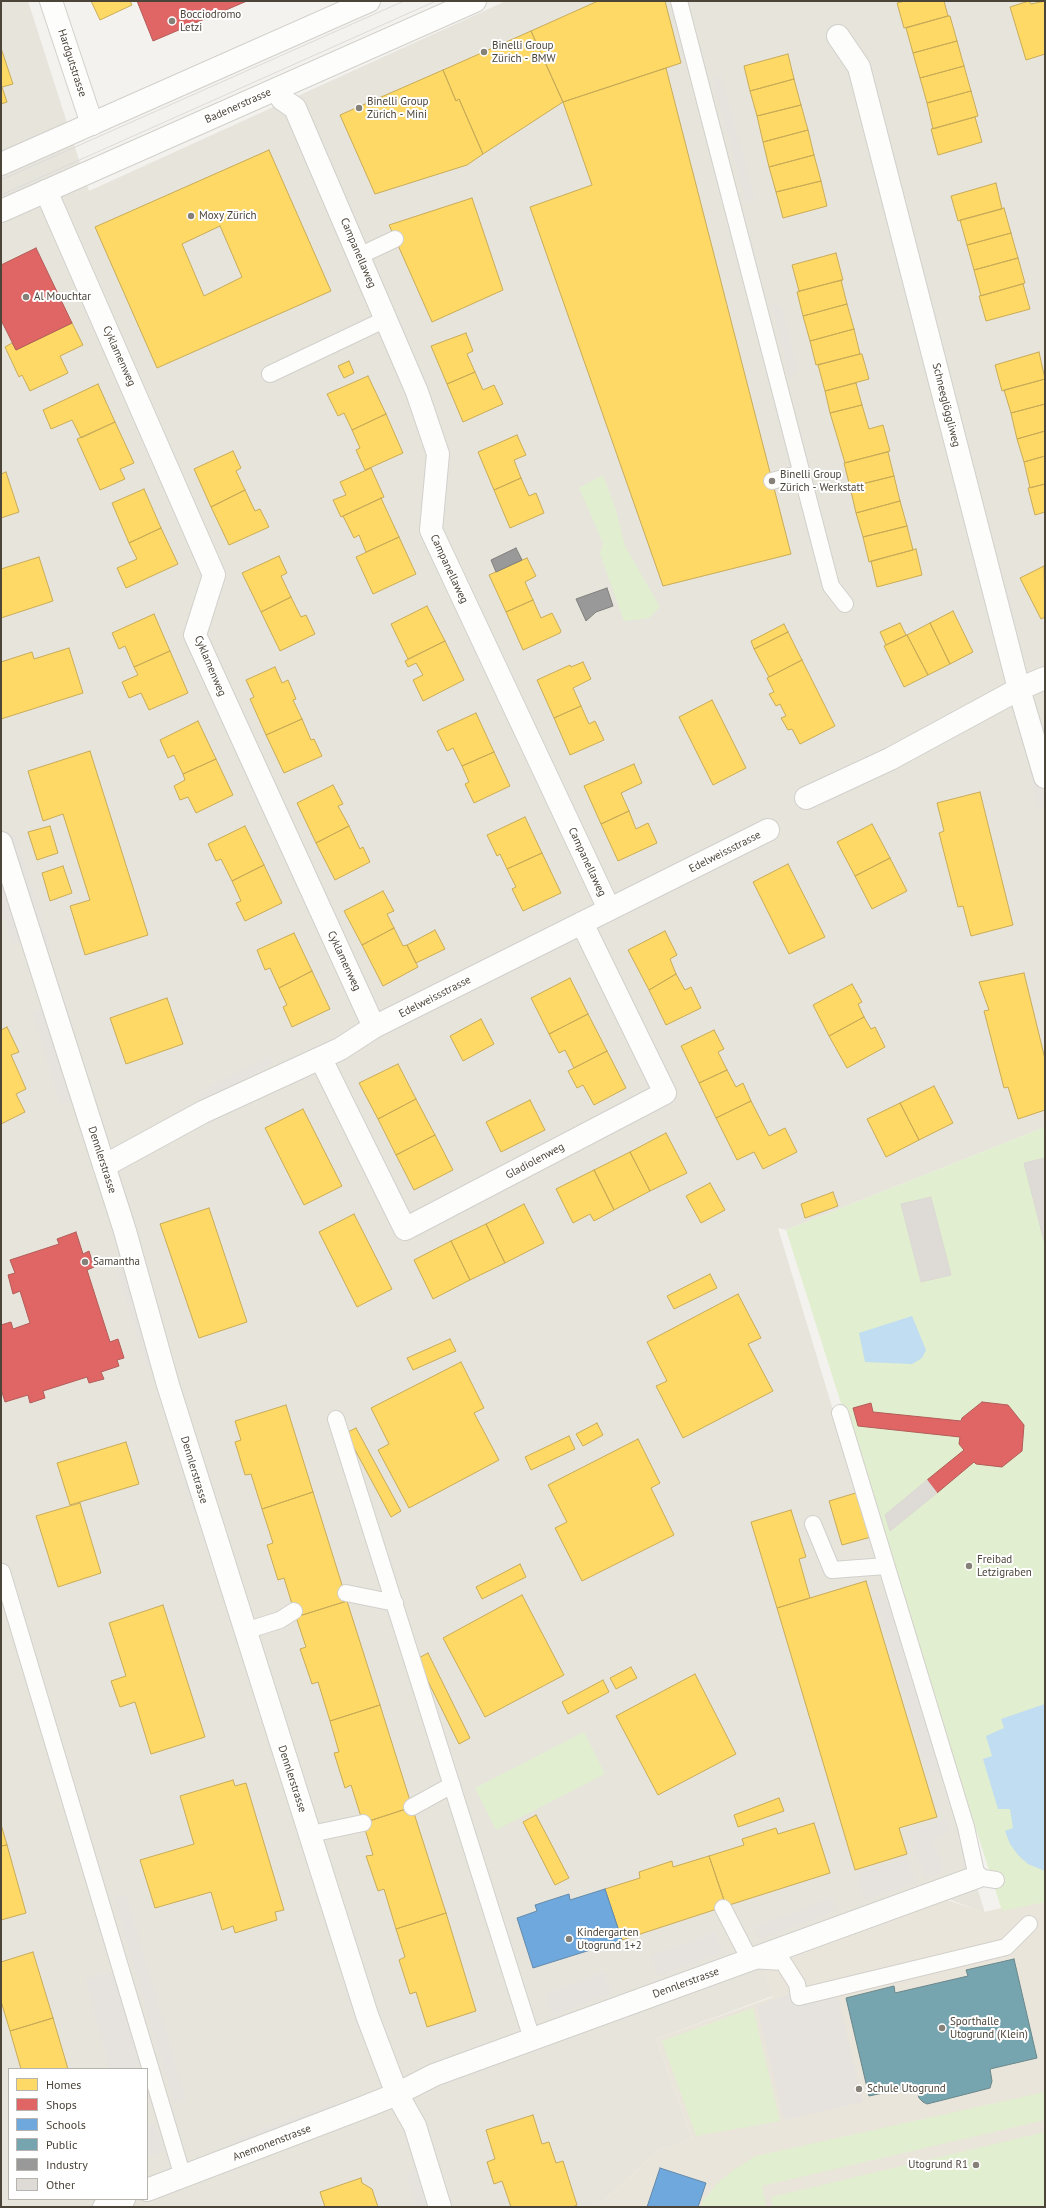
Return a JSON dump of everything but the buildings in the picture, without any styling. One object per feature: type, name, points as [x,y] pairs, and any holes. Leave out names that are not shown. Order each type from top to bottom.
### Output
[{"type":"street","name":"Hardgutstrasse","points":[[51,1],[92,124]]},
{"type":"street","points":[[1,164],[369,1]]},
{"type":"street","name":"Badenerstrasse","points":[[1,211],[475,1]]},
{"type":"street","name":"Schneeglöggliweg","points":[[838,36],[859,68],[1019,689],[1045,777]]},
{"type":"street","name":"Campanellaweg","points":[[278,89],[282,99],[295,108],[417,392],[438,454],[431,530],[609,909]]},
{"type":"street","name":"Cyklamenweg","points":[[46,191],[214,575],[195,635],[374,1027]]},
{"type":"street","points":[[806,798],[890,758],[1019,689],[1045,678]]},
{"type":"street","name":"Edelweissstrasse","points":[[104,1166],[203,1112],[321,1059],[340,1049],[374,1027],[768,830]]},
{"type":"street","name":"Dennlerstrasse","points":[[1,843],[125,1231],[168,1385],[367,2015],[397,2094],[415,2126],[440,2207]]},
{"type":"street","name":"Gladiolenweg","points":[[321,1059],[405,1229],[665,1093],[582,923]]},
{"type":"street","name":"Dennlerstrasse","points":[[397,2094],[434,2075],[532,2039],[750,1960],[987,1879]]},
{"type":"street","name":"Anemonenstrasse","points":[[148,2190],[397,2094]]},
{"type":"lane","points":[[679,1],[831,586],[845,604]]},
{"type":"lane","points":[[359,256],[395,239]]},
{"type":"lane","points":[[270,374],[386,319]]},
{"type":"lane","points":[[772,481],[802,473]]},
{"type":"lane","points":[[840,1413],[966,1827],[987,1879]]},
{"type":"lane","points":[[336,1419],[532,2039]]},
{"type":"lane","points":[[813,1524],[832,1570],[886,1566]]},
{"type":"lane","points":[[2,1572],[183,2177]]},
{"type":"lane","points":[[346,1593],[395,1603]]},
{"type":"lane","points":[[245,1631],[280,1620],[294,1610]]},
{"type":"lane","points":[[412,1807],[452,1785]]},
{"type":"lane","points":[[311,1834],[363,1823]]},
{"type":"lane","points":[[723,1908],[750,1960],[783,1962],[797,1984],[799,1997],[1006,1947],[1030,1924]]},
{"type":"shaded area","points":[[1,1],[28,1],[89,191],[506,1],[1045,1],[1045,1127],[786,1230],[778,1228],[985,1913],[948,1899],[764,1968],[773,1996],[656,2039],[692,2139],[659,2150],[597,2207],[1,2207]]},
{"type":"shaded area","points":[[721,75],[755,200],[746,202],[712,77]]},
{"type":"shaded area","points":[[771,302],[782,308],[797,367],[790,379]]},
{"type":"shaded area","points":[[1007,587],[1017,630],[1008,632],[998,589]]},
{"type":"shaded area","points":[[1037,767],[1045,799],[1045,807],[1038,808],[1029,770]]},
{"type":"shaded area","points":[[15,834],[51,949],[42,953],[6,837]]},
{"type":"shaded area","points":[[1,879],[21,942],[12,945],[1,912]]},
{"type":"shaded area","points":[[42,1008],[72,1101],[61,1104],[32,1012]]},
{"type":"shaded area","points":[[270,1056],[274,1064],[202,1101],[198,1093]]},
{"type":"shaded area","points":[[126,1267],[157,1364],[147,1367],[117,1270]]},
{"type":"shaded area","points":[[188,1460],[202,1509],[193,1512],[178,1463]]},
{"type":"shaded area","points":[[873,1592],[887,1600],[939,1771],[928,1775]]},
{"type":"shaded area","points":[[946,1818],[950,1832],[932,1839],[944,1872],[925,1878],[909,1831]]},
{"type":"shaded area","points":[[907,1858],[916,1883],[865,1900],[857,1874]]},
{"type":"shaded area","points":[[113,1895],[126,1895],[186,2100],[174,2103]]},
{"type":"shaded area","points":[[832,1898],[837,1910],[760,1939],[755,1927]]},
{"type":"shaded area","name":"Schule Utogrund","points":[[1045,1898],[1045,2207],[597,2207],[659,2150],[692,2139],[656,2039],[773,1997],[764,1968],[947,1900],[984,1912]]},
{"type":"shaded area","points":[[715,1932],[723,1952],[659,1976],[651,1956]]},
{"type":"shaded area","points":[[114,1971],[140,2068],[110,2068],[86,1979]]},
{"type":"shaded area","points":[[604,1972],[611,1993],[553,2016],[545,1995]]},
{"type":"shaded area","points":[[837,1993],[863,2102],[784,2120],[757,2006],[789,1994]]},
{"type":"shaded area","points":[[332,2104],[346,2109],[242,2148],[238,2138]]},
{"type":"shaded area","points":[[155,2123],[164,2151],[148,2157],[148,2126]]},
{"type":"shaded area","points":[[414,2167],[427,2207],[416,2207],[407,2177]]},
{"type":"green space","points":[[603,475],[616,510],[625,546],[660,607],[649,618],[624,621],[600,554],[603,543],[579,488]]},
{"type":"green space","name":"Freibad Letzigraben","points":[[1045,1127],[1045,1902],[1002,1911],[786,1230]]},
{"type":"green space","points":[[584,1732],[605,1774],[496,1830],[475,1788]]},
{"type":"green space","points":[[753,2008],[780,2121],[696,2136],[662,2041]]},
{"type":"green space","points":[[1045,2092],[1045,2120],[762,2186],[766,2207],[701,2207],[703,2200],[717,2184],[733,2170],[756,2156]]},
{"type":"green space","name":"Utogrund R1","points":[[1045,2132],[1045,2207],[773,2207],[771,2197]]},
{"type":"water","points":[[912,1316],[926,1350],[922,1358],[912,1364],[865,1362],[859,1333]]},
{"type":"water","points":[[1045,1704],[1045,1871],[1028,1864],[1018,1855],[1010,1844],[1005,1831],[1013,1828],[1010,1809],[998,1809],[983,1759],[992,1756],[986,1736],[1004,1728],[1001,1719]]},
{"type":"tram line","points":[[1,180],[404,1]]},
{"type":"tram line","points":[[1,195],[436,1]]},
{"type":"place","name":"Bocciodromo Letzi","points":[[172,21]]},
{"type":"place","name":"Binelli Group Zürich - BMW","points":[[484,52]]},
{"type":"place","name":"Binelli Group Zürich - Mini","points":[[359,108]]},
{"type":"place","name":"Moxy Zürich","points":[[191,216]]},
{"type":"place","name":"Al Mouchtar","points":[[26,297]]},
{"type":"place","name":"Binelli Group Zürich - Werkstatt","points":[[772,481]]},
{"type":"place","name":"Samantha","points":[[85,1262]]},
{"type":"place","name":"Freibad Letzigraben","points":[[969,1566]]},
{"type":"place","name":"Kindergarten Utogrund 1+2","points":[[569,1939]]},
{"type":"place","name":"Sporthalle Utogrund (Klein)","points":[[942,2028]]},
{"type":"place","name":"Schule Utogrund","points":[[859,2089]]},
{"type":"place","name":"Utogrund R1","points":[[976,2165]]}]
